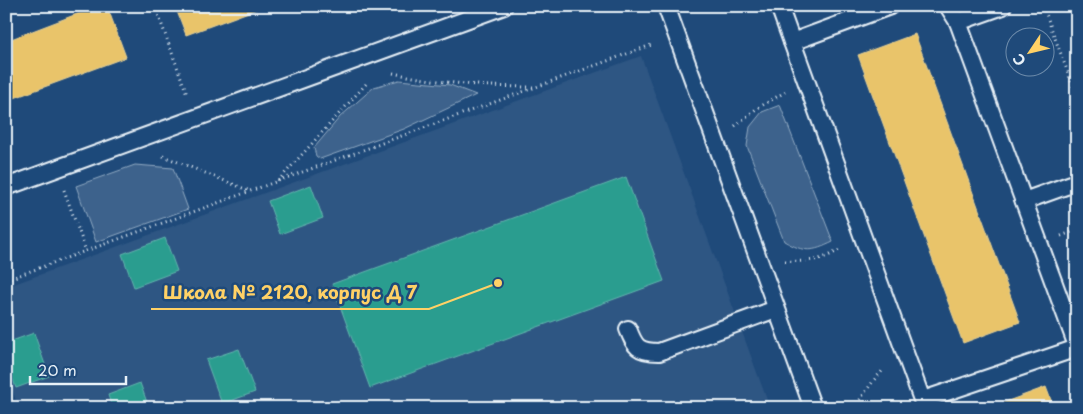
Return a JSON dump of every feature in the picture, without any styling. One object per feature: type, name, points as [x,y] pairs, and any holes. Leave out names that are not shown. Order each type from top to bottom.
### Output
[{"type":"lane","points":[[6,187],[504,6]]},
{"type":"lane","points":[[666,6],[813,408]]},
{"type":"lane","points":[[778,6],[924,404],[1077,347],[958,22],[948,6]]},
{"type":"lane","points":[[792,42],[890,6]]},
{"type":"lane","points":[[958,22],[1003,6]]},
{"type":"lane","points":[[1024,201],[1077,182]]},
{"type":"lane","points":[[628,329],[633,343],[640,349],[648,352],[659,352],[776,309]]},
{"type":"path","points":[[155,6],[196,119]]},
{"type":"path","points":[[1044,6],[1077,97]]},
{"type":"path","points":[[6,280],[677,36]]},
{"type":"path","points":[[388,72],[497,87],[536,87]]},
{"type":"path","points":[[277,181],[372,77]]},
{"type":"path","points":[[716,144],[738,122],[756,109],[775,97],[806,82]]},
{"type":"path","points":[[129,143],[250,191]]},
{"type":"path","points":[[57,169],[86,251]]},
{"type":"path","points":[[755,249],[785,260],[804,262],[827,258],[863,236]]},
{"type":"path","points":[[854,408],[874,380],[904,349]]},
{"type":"shaded area","points":[[641,56],[770,408],[19,408],[6,374],[6,287]]},
{"type":"shaded area","points":[[399,80],[450,85],[476,95],[404,129],[320,159],[316,156],[314,148],[340,117],[374,87]]},
{"type":"shaded area","points":[[780,105],[833,242],[819,248],[809,250],[798,248],[784,241],[747,146],[750,127],[762,112]]},
{"type":"shaded area","points":[[135,165],[173,168],[188,209],[96,242],[76,186]]},
{"type":"building: Жильё","points":[[98,6],[107,6],[126,57],[6,101],[6,41]]},
{"type":"building: Жильё","points":[[175,6],[265,6],[186,35]]},
{"type":"building: Жильё","points":[[915,34],[1020,322],[963,343],[858,55]]},
{"type":"building: Жильё","points":[[1046,387],[1054,408],[989,408]]},
{"type":"building: Школы","points":[[626,177],[664,281],[370,388],[332,284]]},
{"type":"building: Школы","points":[[311,185],[323,218],[280,234],[268,201]]},
{"type":"building: Школы","points":[[165,238],[177,271],[134,287],[122,254]]},
{"type":"building: Школы","points":[[34,333],[49,376],[16,388],[6,361],[6,343]]},
{"type":"building: Школы","points":[[239,349],[255,392],[222,404],[206,360]]},
{"type":"building: Школы","points":[[140,383],[149,408],[112,408],[108,395]]},
{"type":"place","name":"Школа № 2120, корпус Д 7","points":[[498,283]]}]
